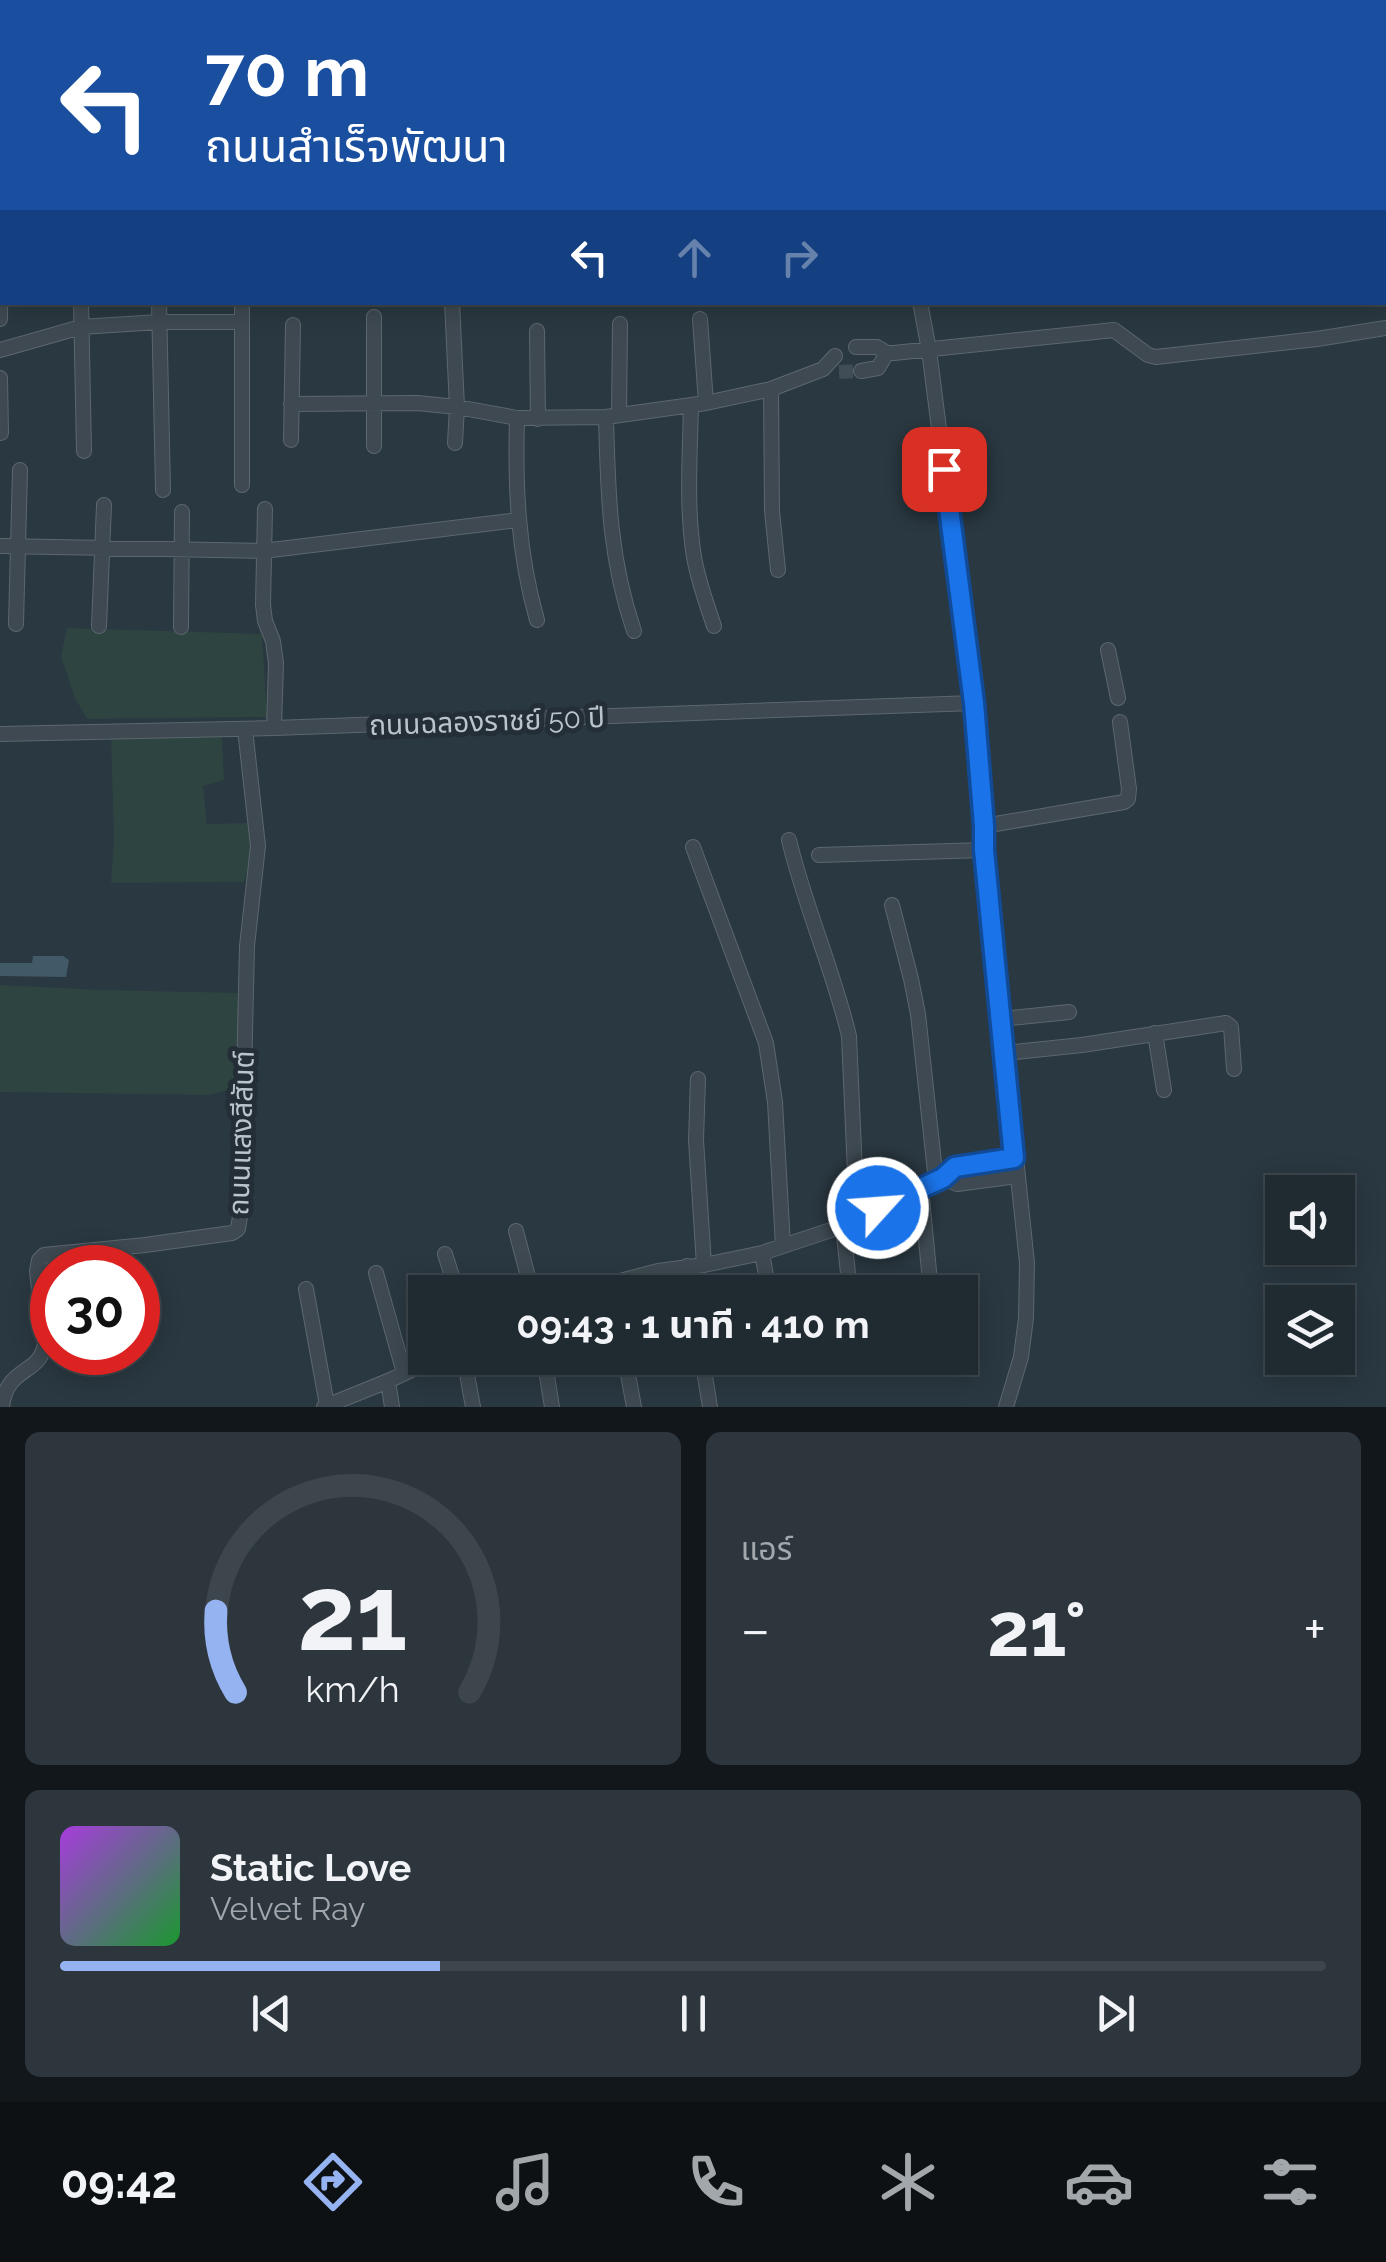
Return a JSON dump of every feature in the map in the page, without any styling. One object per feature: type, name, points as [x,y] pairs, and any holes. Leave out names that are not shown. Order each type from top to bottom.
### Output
[{"type":"street","points":[[81,305],[84,452]]},
{"type":"street","points":[[159,305],[164,490]]},
{"type":"street","points":[[242,305],[242,485]]},
{"type":"street","points":[[452,305],[455,444]]},
{"type":"street","points":[[920,305],[923,350],[974,703],[984,850],[1026,1263],[1021,1356],[1006,1407]]},
{"type":"street","points":[[374,316],[374,446]]},
{"type":"street","points":[[700,319],[690,513],[693,553],[714,626]]},
{"type":"street","points":[[0,350],[81,327],[241,322]]},
{"type":"street","points":[[620,324],[608,501],[617,577],[634,631]]},
{"type":"street","points":[[290,440],[293,325]]},
{"type":"street","points":[[856,347],[878,347],[890,353],[1114,330],[1156,357],[1386,328]]},
{"type":"street","points":[[537,331],[538,419]]},
{"type":"street","points":[[861,372],[878,368],[890,353]]},
{"type":"street","points":[[291,404],[417,403],[538,419],[612,416],[772,389],[831,370],[835,356]]},
{"type":"street","points":[[0,378],[1,433]]},
{"type":"street","points":[[772,389],[772,511],[778,570]]},
{"type":"street","points":[[516,418],[518,520],[536,620]]},
{"type":"street","points":[[16,624],[20,470]]},
{"type":"street","points":[[99,626],[104,505]]},
{"type":"street","points":[[266,509],[263,605],[276,663],[274,728]]},
{"type":"street","points":[[181,626],[182,512]]},
{"type":"street","points":[[0,546],[263,552],[518,520]]},
{"type":"street","points":[[1108,650],[1118,698]]},
{"type":"street","name":"ถนนฉลองราชย์ 50 ปี","points":[[0,734],[974,703]]},
{"type":"street","points":[[984,826],[1128,799],[1120,722]]},
{"type":"street","name":"ถนนแสงสีสันต์","points":[[2,1407],[8,1385],[40,1360],[44,1352],[36,1271],[44,1255],[162,1243],[238,1229],[247,946],[258,846],[245,729]]},
{"type":"street","points":[[789,840],[798,880],[849,1036],[850,1275]]},
{"type":"street","points":[[693,848],[766,1042],[775,1102],[783,1246]]},
{"type":"street","points":[[819,855],[984,850]]},
{"type":"street","points":[[892,905],[918,1014],[934,1182],[931,1275]]},
{"type":"street","points":[[1002,1018],[1070,1012]]},
{"type":"street","points":[[1005,1053],[1226,1023],[1231,1028],[1234,1069]]},
{"type":"street","points":[[1155,1033],[1164,1090]]},
{"type":"street","points":[[698,1079],[696,1140],[704,1265]]},
{"type":"street","points":[[647,1275],[762,1253],[850,1222],[934,1182],[955,1167],[1014,1158]]},
{"type":"street","points":[[934,1182],[957,1184],[1017,1176]]},
{"type":"street","points":[[516,1232],[527,1275]]},
{"type":"street","points":[[762,1253],[765,1275]]},
{"type":"street","points":[[444,1254],[451,1275]]},
{"type":"street","points":[[687,1266],[688,1275]]},
{"type":"street","points":[[376,1273],[404,1373]]},
{"type":"street","points":[[306,1289],[326,1406],[408,1371]]},
{"type":"street","points":[[467,1375],[473,1407]]},
{"type":"street","points":[[547,1375],[552,1407]]},
{"type":"street","points":[[628,1375],[634,1407]]},
{"type":"street","points":[[705,1375],[710,1407]]},
{"type":"street","points":[[388,1381],[392,1407]]},
{"type":"green space","points":[[67,628],[262,634],[267,717],[87,719],[75,698],[61,656]]},
{"type":"green space","points":[[222,736],[224,780],[203,786],[207,824],[249,823],[252,856],[244,882],[111,883],[111,737]]},
{"type":"green space","points":[[0,985],[240,993],[234,1089],[208,1095],[0,1092]]},
{"type":"water","points":[[33,956],[63,956],[69,960],[66,977],[0,976],[0,963],[32,963]]},
{"type":"tunnel","points":[[839,372],[861,371]]},
{"type":"route","points":[[878,1208],[943,1178],[955,1167],[1014,1158],[974,703],[944,469]]}]
